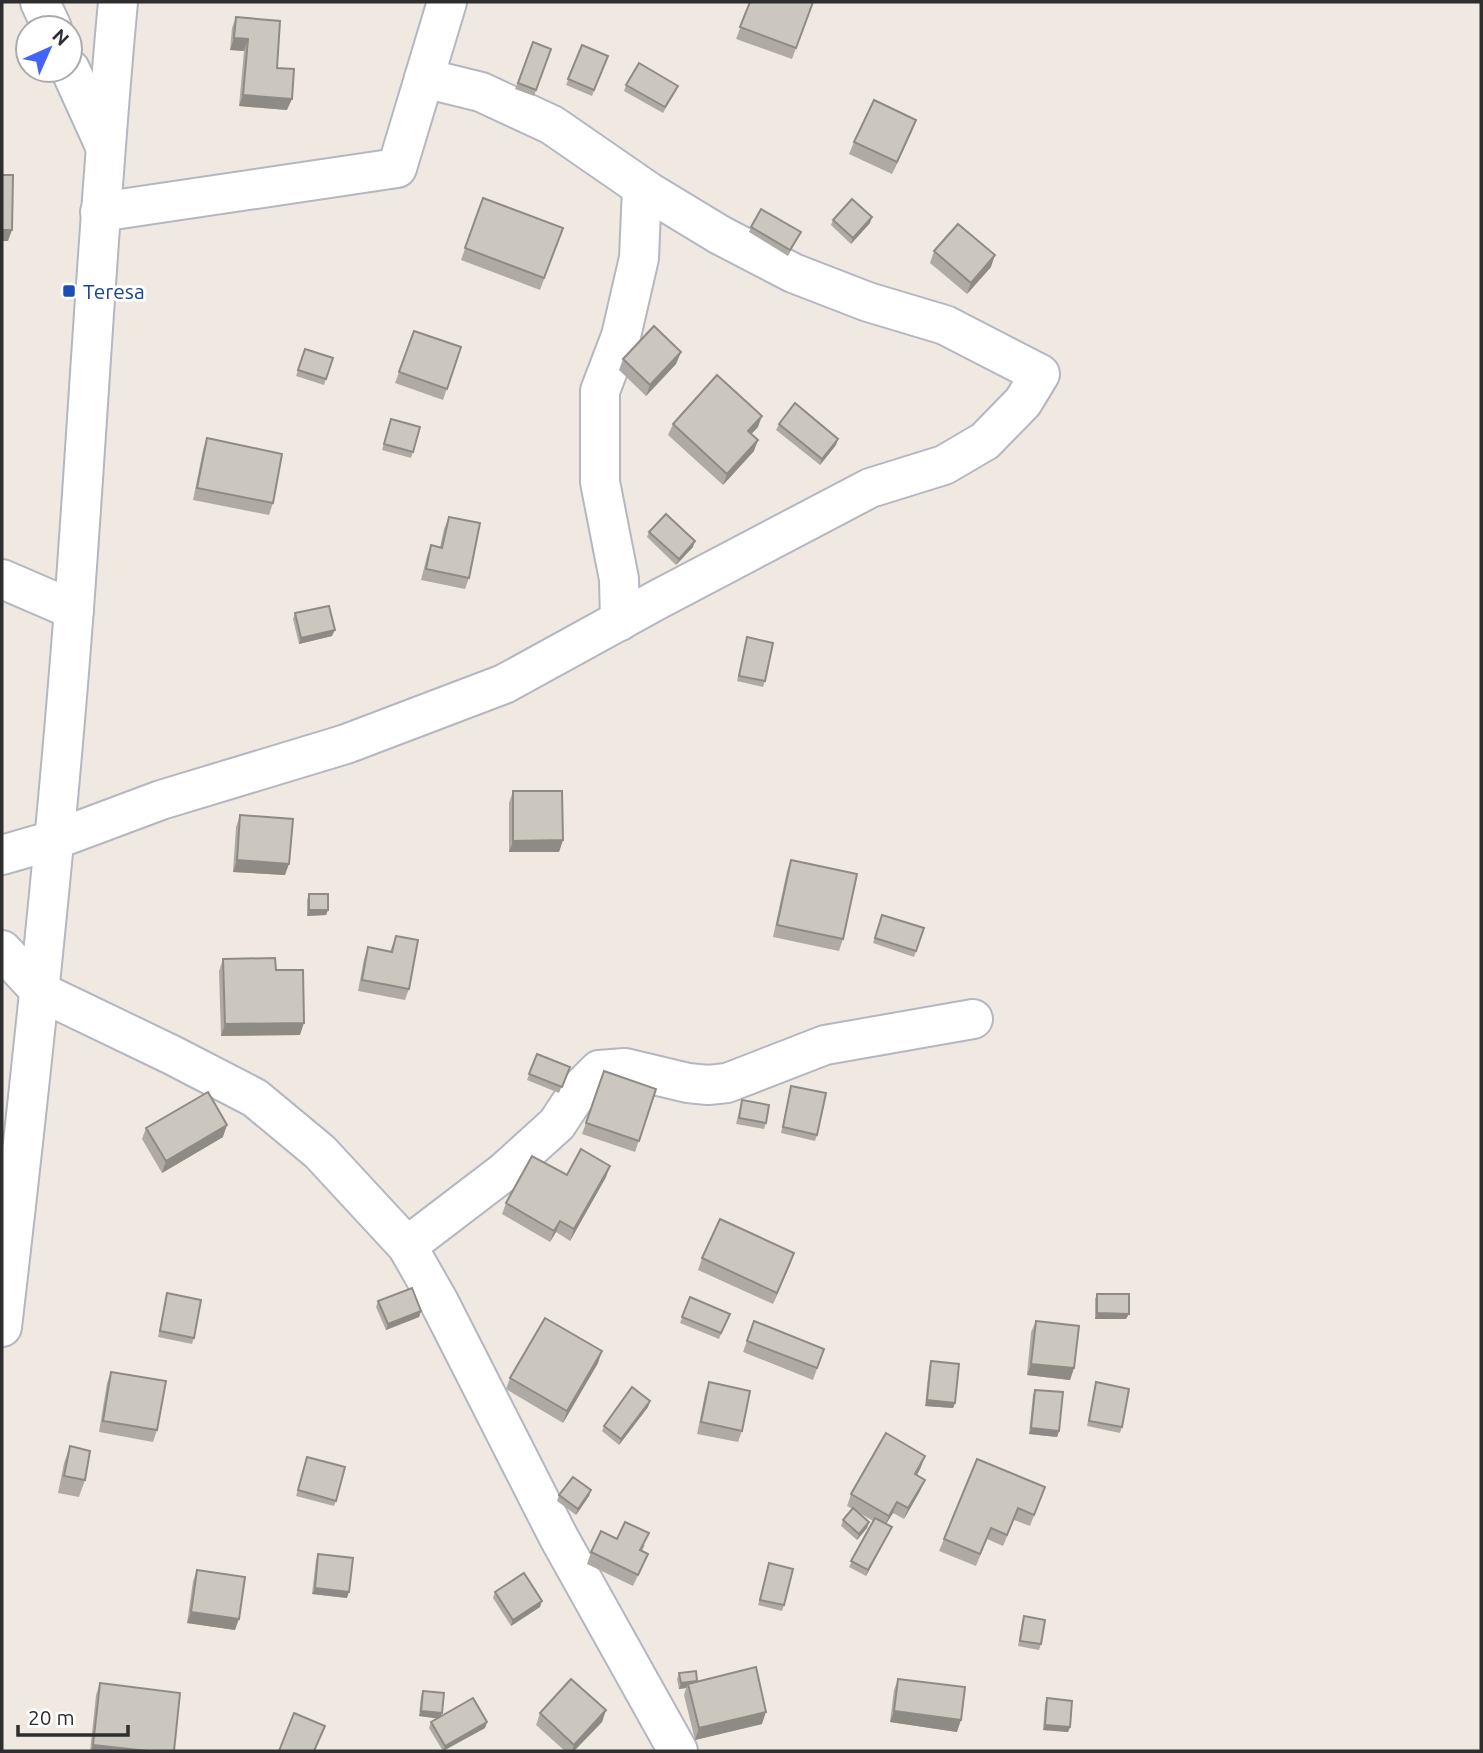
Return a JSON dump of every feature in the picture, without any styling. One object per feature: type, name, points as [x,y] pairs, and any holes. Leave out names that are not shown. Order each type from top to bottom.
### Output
[{"type":"street","points":[[2,1327],[41,992],[74,610],[100,212],[118,2]]},
{"type":"street","points":[[100,212],[397,168],[447,2]]},
{"type":"street","points":[[2,855],[54,840],[161,800],[346,744],[504,684],[870,488],[943,466],[985,441],[1023,402],[1041,374],[945,326],[868,303],[793,273],[720,235],[642,188],[552,125],[481,92],[424,78]]},
{"type":"street","points":[[77,84],[105,146]]},
{"type":"street","points":[[620,621],[619,579],[600,482],[600,391],[621,336],[639,258],[642,188]]},
{"type":"street","points":[[2,579],[74,610]]},
{"type":"street","points":[[2,950],[41,992],[255,1098],[320,1152],[407,1246],[439,1302],[558,1536],[678,1751]]},
{"type":"street","points":[[407,1246],[504,1172],[540,1140],[557,1124],[580,1089],[599,1070],[625,1068],[688,1083],[727,1083],[825,1045],[973,1019]]},
{"type":"building","points":[[750,2],[813,2],[796,48],[740,27]]},
{"type":"building","points":[[236,17],[280,21],[277,68],[294,69],[292,99],[243,95],[248,39],[234,38]]},
{"type":"building","points":[[533,42],[551,49],[536,90],[518,83]]},
{"type":"building","points":[[582,45],[608,56],[594,90],[568,79]]},
{"type":"building","points":[[639,63],[678,86],[665,107],[626,85]]},
{"type":"building","points":[[874,100],[916,120],[897,162],[854,142]]},
{"type":"building","points":[[2,175],[13,175],[12,230],[2,230]]},
{"type":"building","points":[[483,198],[563,228],[544,278],[465,248]]},
{"type":"building","points":[[852,199],[872,217],[853,238],[833,220]]},
{"type":"building","points":[[761,209],[801,232],[790,250],[751,227]]},
{"type":"building","points":[[958,224],[995,255],[971,283],[934,251]]},
{"type":"building","points":[[654,326],[681,352],[650,385],[623,359]]},
{"type":"building","points":[[414,331],[461,347],[447,389],[399,372]]},
{"type":"building","points":[[305,349],[333,358],[326,379],[298,370]]},
{"type":"building","points":[[717,375],[762,416],[748,431],[758,440],[727,474],[673,424]]},
{"type":"building","points":[[795,403],[838,439],[822,459],[779,424]]},
{"type":"building","points":[[391,419],[420,427],[413,452],[384,444]]},
{"type":"building","points":[[207,438],[282,454],[273,503],[197,488]]},
{"type":"building","points":[[666,514],[695,541],[679,559],[649,532]]},
{"type":"building","points":[[449,517],[480,523],[469,578],[426,569],[431,545],[442,548]]},
{"type":"building","points":[[329,606],[335,630],[301,638],[295,613]]},
{"type":"building","points":[[747,637],[773,643],[765,681],[739,676]]},
{"type":"building","points":[[513,791],[562,791],[563,840],[513,841]]},
{"type":"building","points":[[240,815],[293,819],[289,864],[237,860]]},
{"type":"building","points":[[791,860],[857,874],[843,939],[777,925]]},
{"type":"building","points":[[309,894],[328,894],[328,910],[309,910]]},
{"type":"building","points":[[882,915],[924,928],[916,951],[875,938]]},
{"type":"building","points":[[396,936],[418,940],[409,989],[362,980],[368,947],[392,952]]},
{"type":"building","points":[[275,958],[276,970],[303,970],[304,1023],[225,1024],[223,959]]},
{"type":"building","points":[[537,1054],[570,1067],[562,1087],[529,1074]]},
{"type":"building","points":[[604,1071],[656,1089],[639,1141],[586,1123]]},
{"type":"building","points":[[791,1086],[826,1093],[817,1135],[783,1127]]},
{"type":"building","points":[[208,1092],[227,1125],[166,1161],[146,1128]]},
{"type":"building","points":[[742,1100],[769,1105],[766,1123],[739,1118]]},
{"type":"building","points":[[581,1149],[610,1166],[574,1229],[560,1221],[554,1231],[506,1203],[532,1156],[567,1175]]},
{"type":"building","points":[[720,1219],[794,1253],[777,1293],[702,1258]]},
{"type":"building","points":[[412,1288],[421,1311],[388,1324],[378,1301]]},
{"type":"building","points":[[167,1293],[201,1300],[194,1338],[160,1331]]},
{"type":"building","points":[[1097,1294],[1129,1294],[1129,1314],[1097,1313]]},
{"type":"building","points":[[690,1297],[730,1314],[721,1333],[682,1317]]},
{"type":"building","points":[[545,1318],[602,1351],[567,1411],[510,1378]]},
{"type":"building","points":[[754,1321],[824,1349],[817,1368],[747,1341]]},
{"type":"building","points":[[1036,1321],[1079,1326],[1074,1368],[1031,1364]]},
{"type":"building","points":[[931,1361],[959,1364],[955,1403],[927,1400]]},
{"type":"building","points":[[111,1372],[166,1381],[157,1430],[103,1421]]},
{"type":"building","points":[[709,1382],[750,1391],[742,1431],[701,1422]]},
{"type":"building","points":[[1096,1382],[1129,1389],[1122,1427],[1089,1421]]},
{"type":"building","points":[[632,1387],[650,1401],[621,1439],[604,1426]]},
{"type":"building","points":[[1035,1390],[1063,1392],[1059,1431],[1031,1428]]},
{"type":"building","points":[[886,1433],[925,1456],[915,1474],[925,1480],[908,1508],[897,1502],[889,1516],[851,1494]]},
{"type":"building","points":[[70,1446],[90,1451],[85,1480],[64,1476]]},
{"type":"building","points":[[307,1457],[345,1467],[336,1501],[298,1490]]},
{"type":"building","points":[[977,1459],[1045,1487],[1034,1515],[1018,1508],[1007,1535],[991,1528],[980,1554],[944,1539]]},
{"type":"building","points":[[573,1477],[591,1490],[578,1509],[559,1495]]},
{"type":"building","points":[[853,1508],[869,1522],[859,1534],[843,1520]]},
{"type":"building","points":[[875,1518],[892,1527],[868,1570],[851,1561]]},
{"type":"building","points":[[625,1522],[649,1533],[640,1550],[648,1554],[638,1575],[591,1552],[601,1531],[617,1539]]},
{"type":"building","points":[[318,1554],[353,1558],[349,1592],[315,1588]]},
{"type":"building","points":[[769,1563],[793,1569],[784,1605],[760,1600]]},
{"type":"building","points":[[197,1570],[245,1577],[239,1619],[191,1612]]},
{"type":"building","points":[[524,1573],[542,1601],[513,1620],[495,1592]]},
{"type":"building","points":[[1024,1616],[1045,1620],[1041,1644],[1020,1641]]},
{"type":"building","points":[[756,1667],[766,1712],[699,1728],[688,1684]]},
{"type":"building","points":[[696,1671],[697,1681],[681,1683],[679,1673]]},
{"type":"building","points":[[571,1679],[606,1710],[574,1745],[540,1713]]},
{"type":"building","points":[[898,1679],[965,1687],[961,1720],[894,1711]]},
{"type":"building","points":[[100,1683],[180,1693],[174,1751],[93,1745]]},
{"type":"building","points":[[423,1691],[444,1693],[442,1713],[421,1711]]},
{"type":"building","points":[[473,1698],[487,1722],[445,1746],[431,1722]]},
{"type":"building","points":[[1047,1698],[1072,1701],[1070,1727],[1045,1725]]},
{"type":"building","points":[[294,1713],[325,1726],[314,1751],[279,1751]]},
{"type":"place","name":"Teresa","points":[[69,291]]}]
